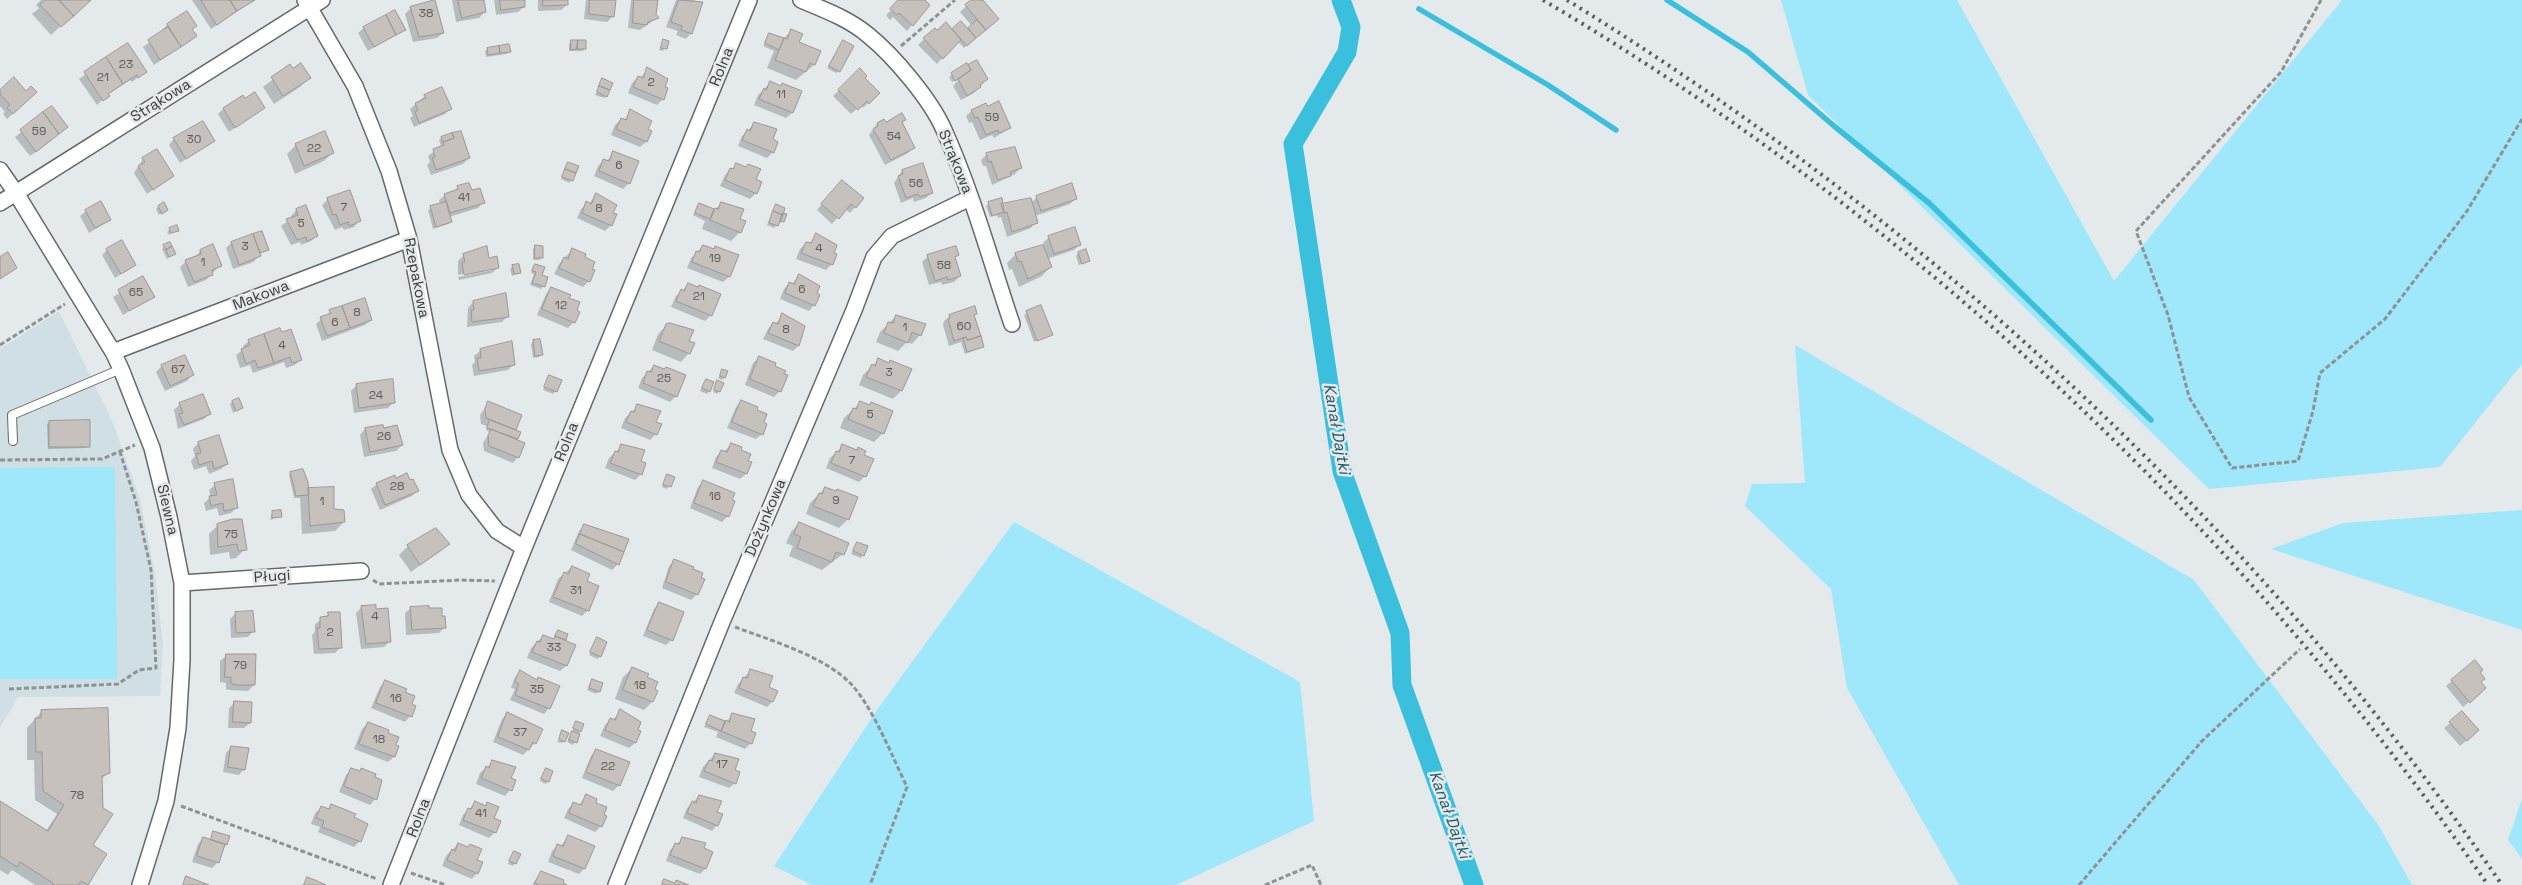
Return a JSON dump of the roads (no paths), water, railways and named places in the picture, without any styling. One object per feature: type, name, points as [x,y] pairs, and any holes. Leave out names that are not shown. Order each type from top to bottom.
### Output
[{"type":"street","name":"Rolna","points":[[391,885],[524,548],[749,0]]},
{"type":"street","name":"Strąkowa","points":[[801,0],[840,17],[868,35],[915,85],[944,128],[970,198],[1012,324]]},
{"type":"street","name":"Rzepakowa","points":[[312,2],[355,86],[389,171],[409,239],[450,450],[469,495],[497,531],[524,548]]},
{"type":"street","name":"Strąkowa","points":[[0,204],[312,2]]},
{"type":"street","name":"Siewna","points":[[0,170],[113,352],[121,369],[149,439],[169,517],[182,583],[182,660],[178,728],[166,801],[140,885]]},
{"type":"street","name":"Dożynkowa","points":[[616,885],[722,622],[854,310],[874,257],[892,236],[970,198]]},
{"type":"street","name":"Makowa","points":[[113,352],[409,239]]},
{"type":"street","name":"Pługi","points":[[182,583],[361,571]]},
{"type":"lane","points":[[13,441],[12,415],[121,369]]},
{"type":"waterway","name":"Kanał Dajtki","points":[[1341,0],[1351,27],[1347,52],[1293,144],[1342,471],[1400,633],[1402,685],[1474,885]]},
{"type":"waterway","points":[[1667,0],[1748,52],[1834,126],[1929,203],[2151,420]]},
{"type":"waterway","points":[[1419,9],[1548,85],[1616,130]]},
{"type":"railway","points":[[1543,0],[1681,87],[1814,181],[1941,283],[2063,392],[2179,506],[2289,627],[2392,754],[2488,885]]},
{"type":"railway","points":[[1567,0],[1703,89],[1834,184],[1960,286],[2081,394],[2195,508],[2304,628],[2406,754],[2502,885]]}]
